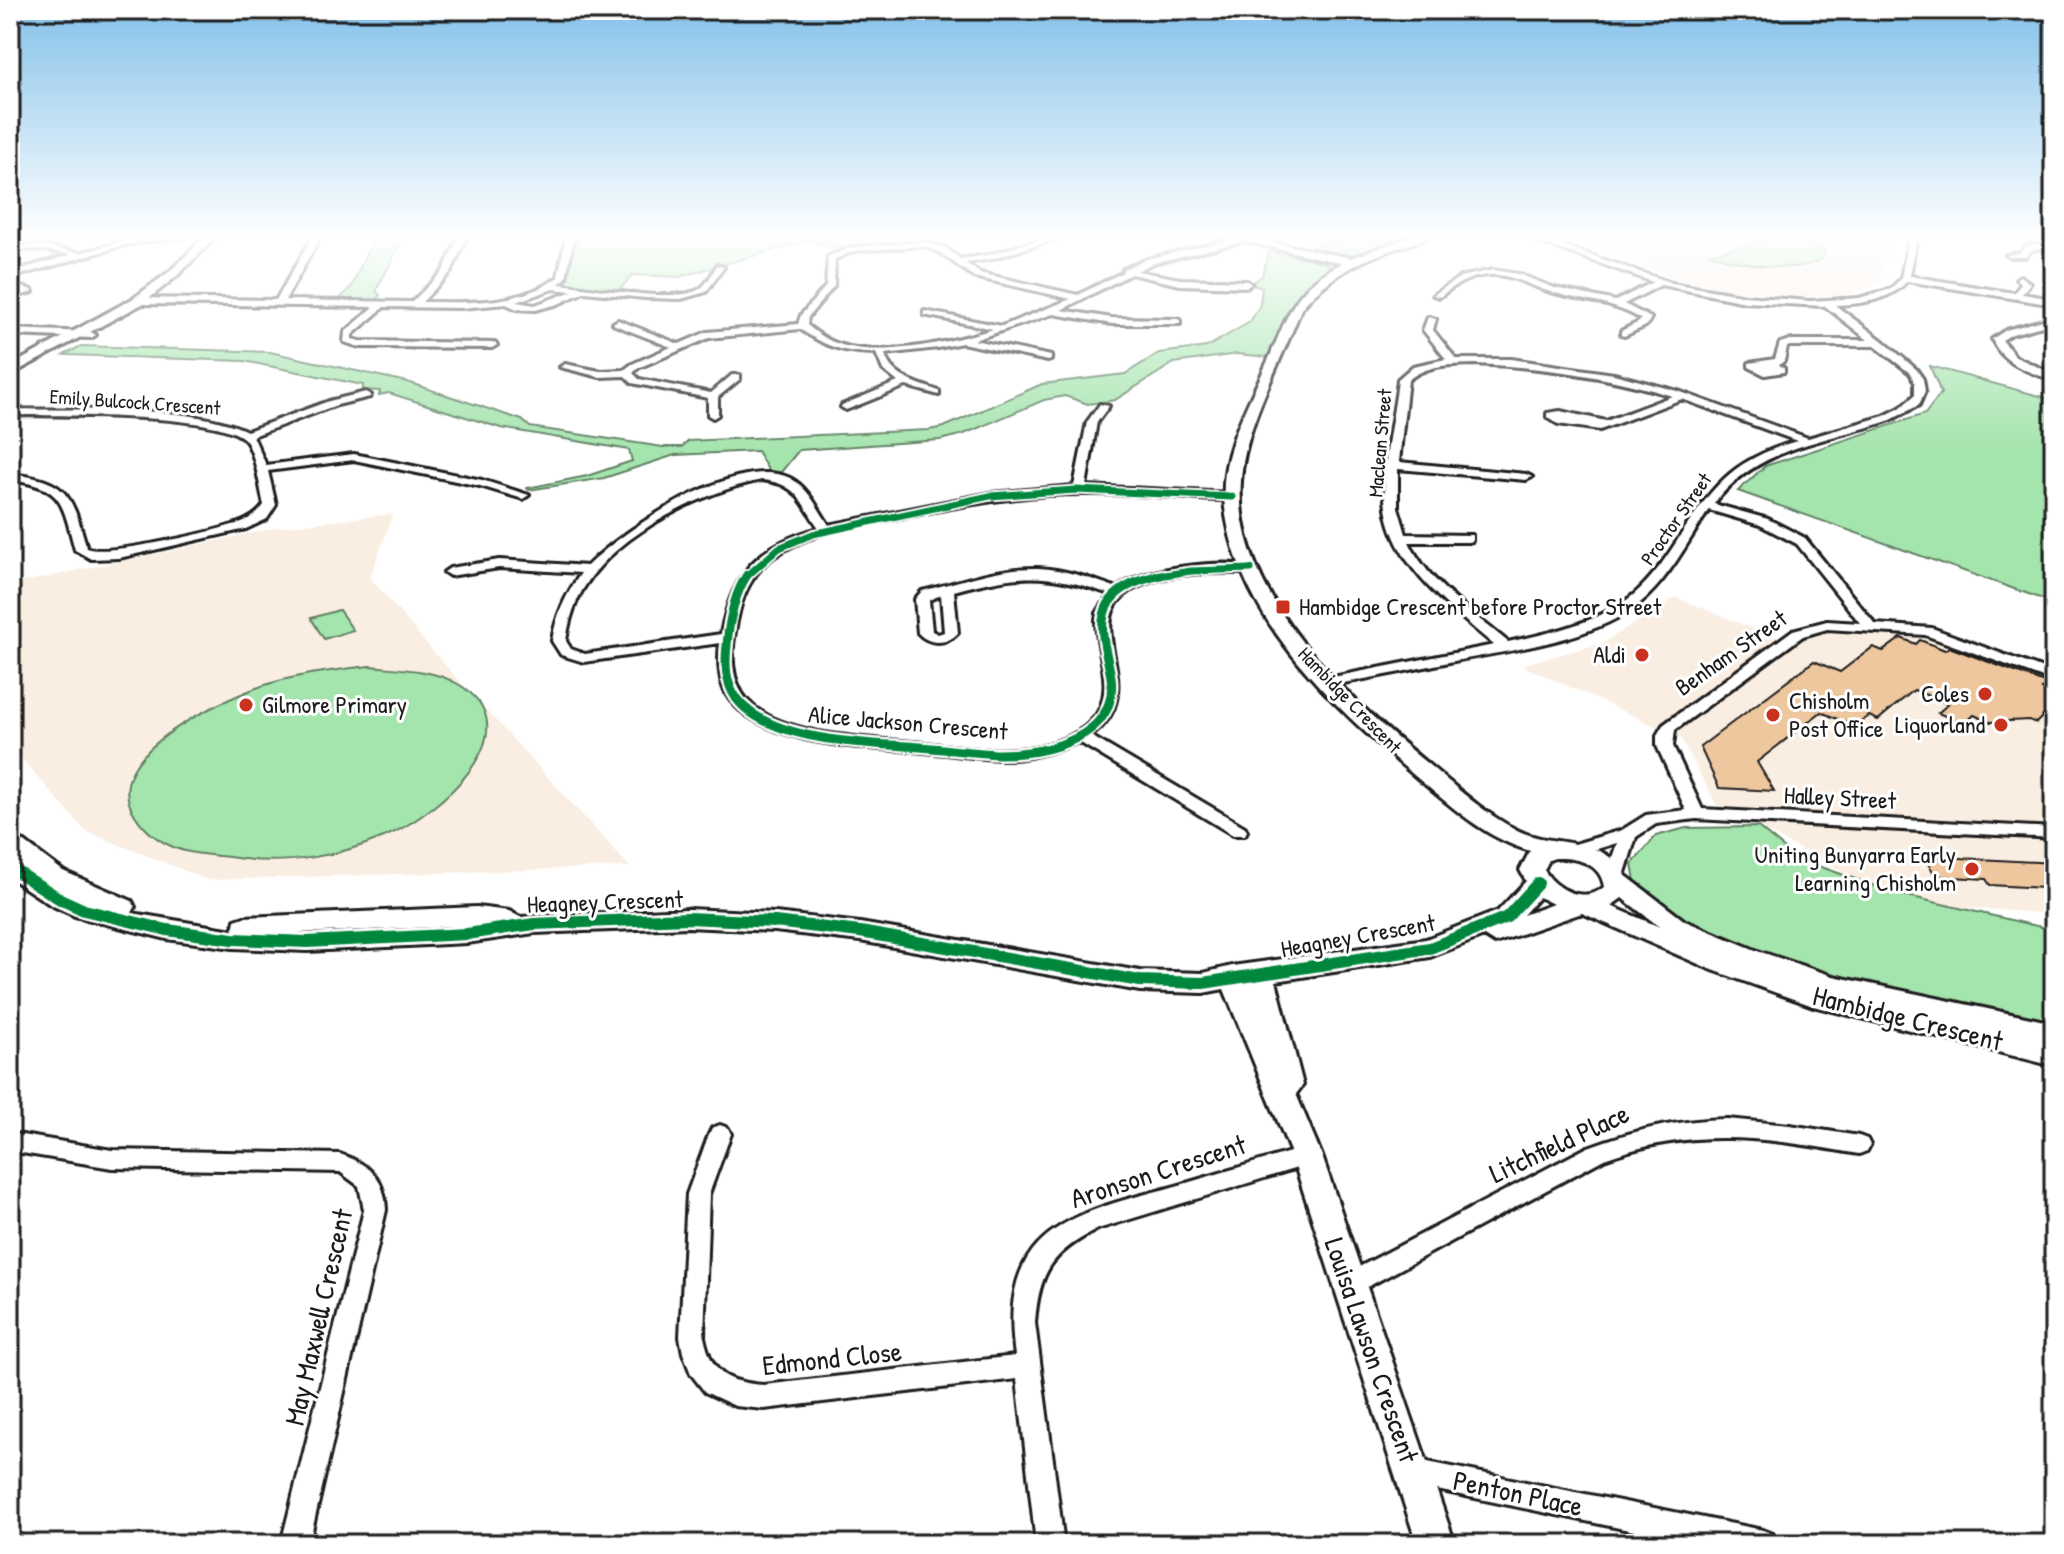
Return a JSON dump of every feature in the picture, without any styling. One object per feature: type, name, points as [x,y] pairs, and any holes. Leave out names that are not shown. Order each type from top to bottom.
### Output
[{"type":"street","points":[[10,371],[124,309]]},
{"type":"street","points":[[10,381],[133,309]]},
{"type":"street","points":[[377,309],[348,334],[347,340],[359,344],[492,345]]},
{"type":"street","points":[[802,326],[811,309]]},
{"type":"street","points":[[565,367],[600,374],[627,373],[677,346],[721,332],[802,326],[815,338],[834,345],[880,352],[928,348],[1058,309]]},
{"type":"street","name":"Hambidge Crescent","points":[[1295,309],[1239,442],[1233,468],[1232,497],[1237,531],[1251,569],[1280,623],[1328,682],[1398,751],[1505,833],[1606,865],[1616,878],[1676,927],[1749,958],[1844,989],[2054,1033]]},
{"type":"street","points":[[1624,333],[1643,324],[1646,318],[1626,309]]},
{"type":"street","name":"Proctor Street","points":[[1328,682],[1505,647],[1586,627],[1637,601],[1654,585],[1723,484],[1738,470],[1759,458],[1894,416],[1913,405],[1920,396],[1917,376],[1834,309]]},
{"type":"street","points":[[1053,311],[1112,321],[1177,322]]},
{"type":"street","points":[[927,313],[1000,328]]},
{"type":"street","points":[[1431,319],[1428,330],[1452,360]]},
{"type":"street","points":[[2054,320],[2001,335],[1997,344],[2024,366],[2054,377]]},
{"type":"street","points":[[618,323],[677,346]]},
{"type":"street","points":[[10,332],[91,335]]},
{"type":"street","points":[[960,339],[1048,358]]},
{"type":"street","points":[[1773,364],[1779,361],[1783,345],[1790,343],[1880,343]]},
{"type":"street","points":[[880,352],[886,369],[906,382],[935,393]]},
{"type":"street","name":"Maclean Street","points":[[1505,647],[1441,591],[1421,569],[1401,538],[1393,511],[1395,465],[1406,373],[1417,365],[1452,360],[1593,372],[1681,396],[1807,441]]},
{"type":"street","points":[[627,373],[636,381],[713,396]]},
{"type":"street","points":[[713,396],[736,377]]},
{"type":"street","points":[[846,407],[906,382]]},
{"type":"street","points":[[247,435],[333,403],[366,395]]},
{"type":"street","points":[[713,396],[713,415]]},
{"type":"street","points":[[1606,424],[1681,396]]},
{"type":"street","points":[[1079,491],[1092,422],[1104,406]]},
{"type":"street","name":"Emily Bulcock Crescent","points":[[10,412],[224,425],[247,435],[253,445],[270,505],[254,521],[107,556],[91,555],[81,550],[65,497],[58,489],[39,481],[10,477]]},
{"type":"street","points":[[260,469],[354,457],[482,483],[523,495]]},
{"type":"street","points":[[1395,465],[1526,477]]},
{"type":"street","points":[[730,637],[584,658],[566,652],[559,641],[564,613],[590,570],[624,539],[664,513],[711,491],[758,477],[775,477],[795,486],[826,530]]},
{"type":"street","name":"Alice Jackson Crescent","points":[[1119,593],[1110,602],[1104,618],[1112,694],[1108,710],[1097,724],[1080,736],[1049,748],[997,754],[837,740],[797,733],[763,718],[739,699],[727,676],[736,593],[750,571],[782,547],[826,530],[995,495],[1079,491],[1232,497]]},
{"type":"street","points":[[1707,506],[1764,522],[1801,541],[1870,626]]},
{"type":"street","points":[[1401,538],[1468,538]]},
{"type":"street","points":[[450,572],[499,564],[590,570]]},
{"type":"street","points":[[947,590],[1038,572],[1072,577],[1119,593],[1143,580],[1164,574],[1251,569]]},
{"type":"street","name":"Benham Street","points":[[1696,814],[1665,746],[1668,728],[1798,633],[1827,625],[1937,633],[2054,678]]},
{"type":"street","points":[[1080,736],[1239,831]]},
{"type":"street","name":"Halley Street","points":[[1563,850],[1634,829],[1667,815],[2054,833]]},
{"type":"street","points":[[1616,878],[1634,829]]},
{"type":"street","name":"Hambidge Crescent","points":[[1505,833],[1535,876],[1556,896],[1583,904],[1693,953],[1779,985],[1858,1009],[2054,1055]]},
{"type":"street","name":"Heagney Crescent","points":[[11,852],[60,899],[84,910],[307,942],[467,934],[534,924],[688,918],[775,922],[860,932],[1140,981],[1242,981],[1439,958],[1507,917],[1535,876],[1540,855],[1563,850]]},
{"type":"street","name":"Heagney Crescent","points":[[1482,934],[1610,898],[1616,890],[1616,878]]},
{"type":"street","name":"Louisa Lawson Crescent","points":[[1242,981],[1307,1156],[1436,1544]]},
{"type":"street","name":"Litchfield Place","points":[[1350,1284],[1596,1153],[1634,1137],[1678,1128],[1754,1128],[1859,1145]]},
{"type":"street","name":"Edmond Close","points":[[720,1134],[698,1194],[692,1337],[694,1356],[703,1373],[717,1387],[734,1396],[764,1397],[1028,1366]]},
{"type":"street","name":"May Maxwell Crescent","points":[[10,1142],[112,1159],[340,1163],[355,1167],[367,1176],[376,1195],[375,1210],[295,1544]]},
{"type":"street","name":"Aronson Crescent","points":[[1050,1544],[1023,1323],[1025,1291],[1036,1263],[1065,1232],[1092,1221],[1307,1156]]},
{"type":"street","name":"Penton Place","points":[[1413,1472],[1763,1544]]},
{"type":"shaded area","name":"Gilmore Primary","points":[[393,514],[370,578],[445,665],[630,867],[208,880],[85,831],[10,745],[10,585],[280,527]]},
{"type":"shaded area","points":[[1676,597],[1773,637],[1830,631],[1918,635],[2054,688],[2054,914],[1902,903],[1717,806],[1680,737],[1521,665],[1603,643]]},
{"type":"green space","points":[[1258,309],[1293,309],[1267,357],[1237,354],[1174,363],[1115,400],[1088,404],[1065,396],[1044,400],[964,434],[940,440],[799,450],[778,476],[771,475],[757,451],[675,455],[604,478],[529,490],[527,488],[587,476],[632,461],[629,450],[501,428],[389,393],[379,395],[380,391],[363,390],[363,385],[244,361],[64,355],[81,346],[270,352],[407,382],[522,420],[530,427],[663,447],[682,447],[688,441],[944,427],[1042,384],[1125,374],[1159,353],[1207,347],[1250,322]]},
{"type":"green space","points":[[1930,366],[2054,400],[2054,603],[1738,491],[1765,466],[1925,414],[1941,393]]},
{"type":"green space","points":[[339,610],[353,630],[324,639],[311,618]]},
{"type":"green space","points":[[369,666],[426,673],[458,684],[480,703],[487,725],[483,748],[470,771],[428,811],[405,827],[367,844],[330,854],[292,860],[254,860],[178,849],[153,836],[132,810],[127,790],[133,770],[147,752],[188,720],[265,685],[309,674]]},
{"type":"green space","points":[[1758,827],[1796,858],[1895,893],[2054,930],[2054,1026],[1920,998],[1766,955],[1658,907],[1636,886],[1632,864],[1656,836],[1686,828]]},
{"type":"building","points":[[1901,638],[1916,644],[1920,640],[1945,650],[1949,647],[2047,684],[2042,689],[2054,694],[2054,721],[2043,716],[2036,723],[2029,720],[1990,722],[1974,715],[1964,724],[1938,713],[1948,704],[1914,690],[1878,720],[1869,716],[1861,722],[1842,721],[1821,712],[1757,762],[1774,791],[1719,788],[1700,747],[1814,661],[1840,672],[1873,647],[1883,651]]},
{"type":"building","name":"Uniting Bunyarra Early Learning Chisholm","points":[[1923,856],[2054,863],[2054,902],[2043,888],[1990,885],[1986,879],[1936,876]]},
{"type":"cycle path","points":[[1232,497],[1102,490],[1025,492],[849,524],[795,540],[764,558],[744,580],[730,622],[727,676],[736,698],[755,714],[810,735],[986,754],[1034,751],[1080,736],[1101,719],[1107,708],[1112,684],[1103,620],[1112,598],[1127,586],[1168,574],[1251,569]]},
{"type":"cycle path","points":[[10,867],[60,899],[84,910],[167,930],[233,939],[307,942],[467,934],[534,924],[688,918],[775,922],[860,932],[1140,981],[1203,983],[1430,948],[1507,917],[1538,883]]},
{"type":"place","name":"Hambidge Crescent before Proctor Street","points":[[1283,607]]},
{"type":"place","name":"Aldi","points":[[1642,655]]},
{"type":"place","name":"Coles","points":[[1985,694]]},
{"type":"place","name":"Gilmore Primary","points":[[246,705]]},
{"type":"place","name":"Chisholm Post Office","points":[[1773,715]]},
{"type":"place","name":"Liquorland","points":[[2001,725]]},
{"type":"place","name":"Uniting Bunyarra Early Learning Chisholm","points":[[1972,869]]}]
